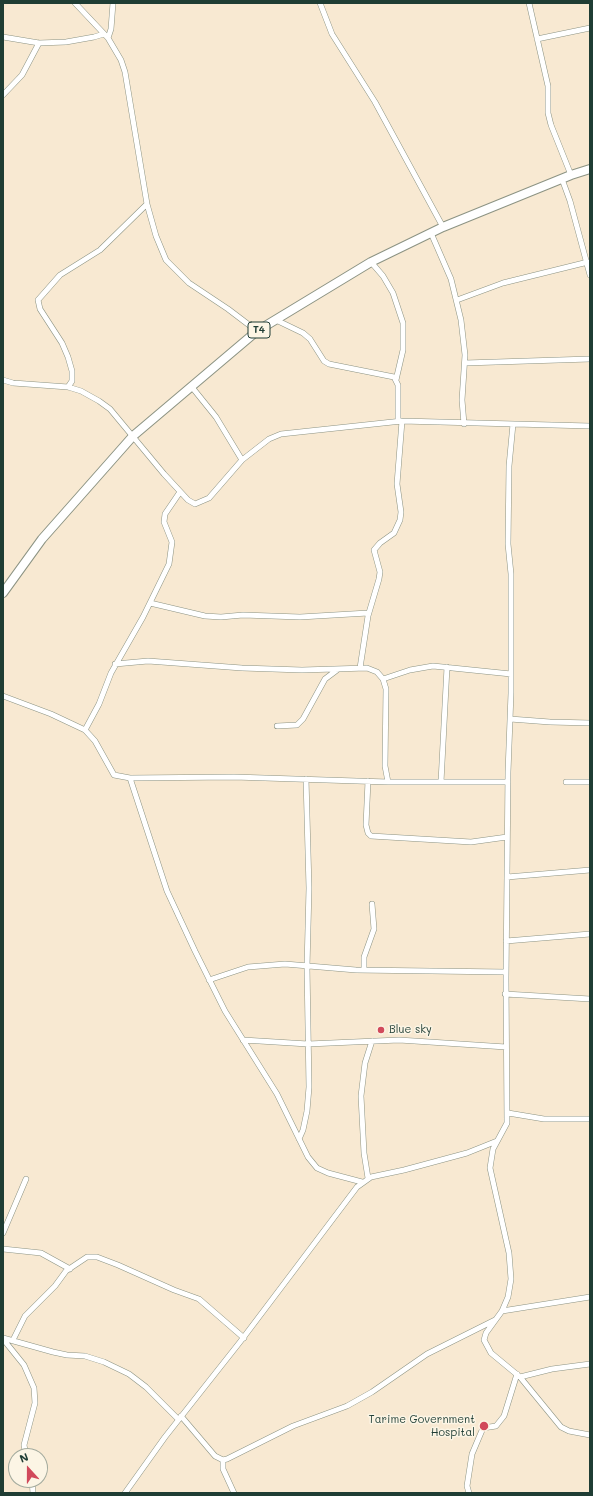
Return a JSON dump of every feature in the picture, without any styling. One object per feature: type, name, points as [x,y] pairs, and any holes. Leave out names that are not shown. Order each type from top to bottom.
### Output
[{"type":"highway","name":"T4","points":[[3,593],[42,538],[133,436],[257,331],[371,262],[430,233],[571,175],[590,169]]},
{"type":"street","points":[[75,3],[108,38],[121,60],[147,204],[156,236],[166,260],[189,283],[228,309],[257,331]]},
{"type":"street","points":[[108,38],[111,29],[113,3]]},
{"type":"street","points":[[320,3],[332,34],[375,102],[443,227]]},
{"type":"street","points":[[529,3],[548,86],[548,113],[551,125],[571,175]]},
{"type":"street","points":[[537,39],[590,28]]},
{"type":"street","points":[[3,37],[39,43],[66,42],[104,34]]},
{"type":"street","points":[[3,95],[22,75],[39,43]]},
{"type":"street","points":[[562,179],[588,262],[590,275]]},
{"type":"street","points":[[68,387],[72,381],[72,370],[68,357],[62,343],[40,309],[38,300],[60,275],[100,250],[147,204]]},
{"type":"street","points":[[430,233],[451,279],[457,300],[465,364],[462,400],[464,424]]},
{"type":"street","points":[[371,262],[383,276],[393,292],[403,323],[403,350],[396,380]]},
{"type":"street","points":[[457,300],[503,283],[588,262]]},
{"type":"street","points":[[276,320],[303,333],[310,339],[324,361],[329,364],[390,375],[396,380],[398,385],[400,421],[397,484],[401,512],[400,520],[394,533],[380,543],[374,550],[380,572],[368,613],[360,668]]},
{"type":"street","points":[[465,364],[590,360]]},
{"type":"street","points":[[3,380],[13,383],[68,387],[81,391],[110,409],[180,492],[195,504],[202,502],[218,490],[242,460],[269,439],[281,434],[400,421],[464,424],[590,426]]},
{"type":"street","points":[[191,386],[216,417],[242,460]]},
{"type":"street","points":[[513,424],[509,466],[508,544],[511,574],[511,674],[506,941],[506,1078],[508,1113],[507,1123],[493,1149],[490,1168],[508,1246],[511,1279],[508,1297],[496,1320],[486,1333],[484,1340],[491,1353],[519,1375],[561,1427],[569,1431],[590,1436]]},
{"type":"street","points":[[85,730],[99,704],[116,664],[150,603],[169,564],[172,542],[164,522],[165,514],[173,500],[180,492]]},
{"type":"street","points":[[150,603],[205,616],[221,617],[243,615],[300,617],[368,613]]},
{"type":"street","points":[[116,664],[148,661],[242,668],[337,670],[360,668],[377,672],[383,679],[387,700],[385,750],[388,782]]},
{"type":"street","points":[[383,679],[410,670],[432,666],[497,674],[511,674]]},
{"type":"street","points":[[441,782],[447,667]]},
{"type":"street","points":[[277,726],[297,725],[303,719],[322,683],[337,670]]},
{"type":"street","points":[[3,696],[51,714],[85,730],[95,741],[114,775],[130,778],[234,777],[388,782],[508,782]]},
{"type":"street","points":[[510,718],[550,722],[590,723]]},
{"type":"street","points":[[130,778],[167,891],[225,1011],[277,1094],[308,1157],[317,1168],[328,1173],[362,1182]]},
{"type":"street","points":[[299,1139],[303,1130],[307,1110],[309,1087],[307,967],[309,888],[306,779]]},
{"type":"street","points":[[368,781],[366,826],[368,833],[371,836],[471,842],[507,837]]},
{"type":"street","points":[[566,782],[590,782]]},
{"type":"street","points":[[507,877],[590,870]]},
{"type":"street","points":[[364,970],[364,957],[374,929],[372,904]]},
{"type":"street","points":[[506,941],[590,934]]},
{"type":"street","points":[[210,980],[234,971],[254,966],[285,964],[307,967],[364,970],[506,972]]},
{"type":"street","points":[[506,994],[590,999]]},
{"type":"street","points":[[243,1040],[308,1044],[399,1040],[506,1047]]},
{"type":"street","points":[[368,1178],[364,1153],[361,1096],[365,1063],[372,1041]]},
{"type":"street","points":[[508,1113],[544,1119],[590,1120]]},
{"type":"street","points":[[125,1493],[180,1418],[244,1338],[351,1193],[362,1182],[368,1178],[467,1153],[498,1140]]},
{"type":"street","points":[[3,1233],[26,1179]]},
{"type":"street","points":[[3,1249],[41,1253],[70,1268]]},
{"type":"street","points":[[13,1340],[25,1316],[55,1286],[70,1268],[87,1257],[97,1257],[199,1299],[244,1338]]},
{"type":"street","points":[[502,1310],[590,1297]]},
{"type":"street","points":[[222,1460],[293,1426],[347,1406],[372,1392],[427,1354],[496,1320]]},
{"type":"street","points":[[3,1338],[52,1352],[85,1356],[104,1362],[128,1374],[146,1387],[180,1418],[215,1456],[222,1460]]},
{"type":"street","points":[[3,1338],[24,1365],[34,1388],[35,1403],[24,1445],[25,1448]]},
{"type":"street","points":[[469,1493],[467,1486],[472,1454],[483,1428],[496,1426],[504,1416],[512,1386],[519,1375],[590,1364]]},
{"type":"street","points":[[222,1460],[223,1469],[234,1493]]},
{"type":"place","name":"Blue sky","points":[[381,1030]]},
{"type":"place","name":"Tarime Government Hospital","points":[[484,1426]]}]
